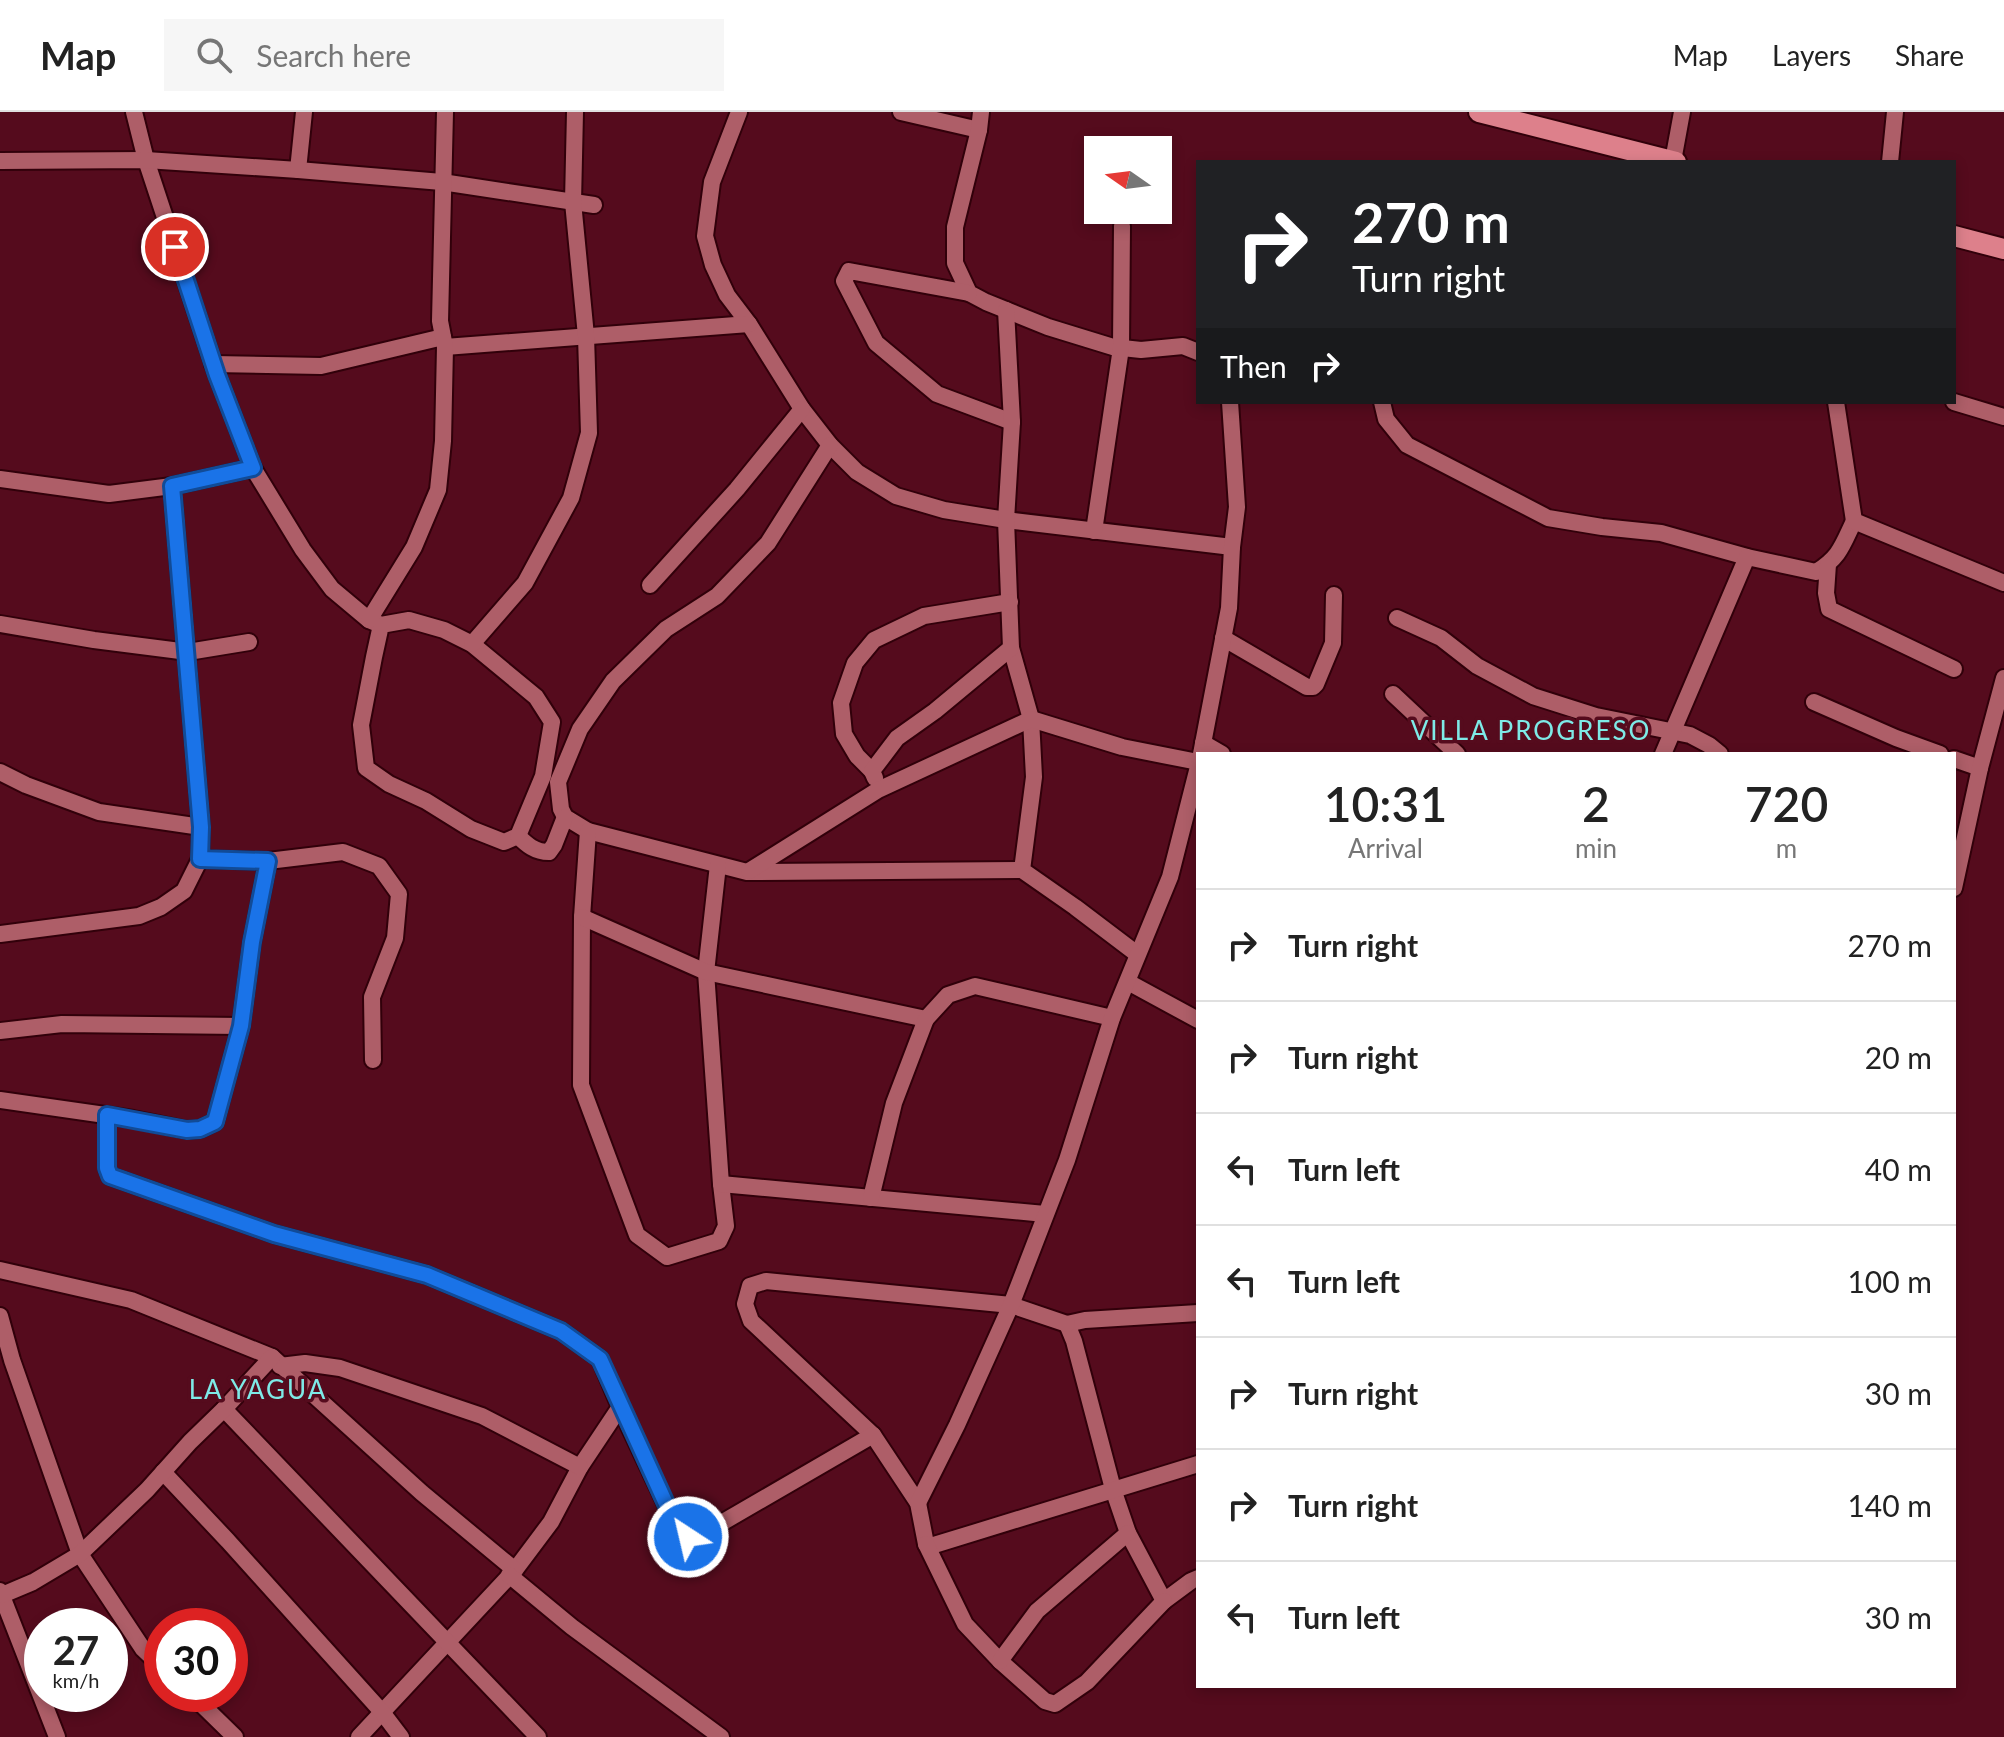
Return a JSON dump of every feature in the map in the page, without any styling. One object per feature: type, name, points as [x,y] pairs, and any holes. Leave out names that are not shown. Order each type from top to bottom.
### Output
[{"type":"main road","points":[[1479,112],[1667,160]]},
{"type":"main road","points":[[1956,237],[2004,249]]},
{"type":"street","points":[[134,112],[146,160],[213,364],[253,468],[303,550],[332,589],[375,622],[409,620],[444,630],[472,644],[536,697],[552,722],[543,776],[518,836],[504,842],[471,829],[366,768],[361,725],[374,657],[375,622],[414,547],[438,490],[443,441],[444,342],[440,321],[445,112]]},
{"type":"street","points":[[298,170],[304,112]]},
{"type":"street","points":[[472,644],[525,583],[571,498],[589,433],[586,336],[573,202],[575,112]]},
{"type":"street","points":[[739,112],[712,182],[705,236],[713,265],[727,295],[749,324],[802,409],[830,445],[857,472],[896,496],[944,510],[1232,547]]},
{"type":"street","points":[[901,112],[979,130]]},
{"type":"street","points":[[969,293],[955,263],[955,227],[981,112]]},
{"type":"street","points":[[1675,160],[1682,112]]},
{"type":"street","points":[[1890,160],[1895,112]]},
{"type":"street","points":[[0,161],[146,160],[298,170],[442,182],[594,205]]},
{"type":"street","points":[[1094,531],[1121,348],[1122,226]]},
{"type":"street","points":[[1012,422],[937,394],[876,343],[844,281],[849,271],[969,293],[1081,338],[1121,348],[1141,350],[1183,346],[1196,351]]},
{"type":"street","points":[[1006,310],[1012,422],[1006,520],[1011,648],[1031,719],[1034,777],[1022,870]]},
{"type":"street","points":[[213,364],[321,366],[444,342],[749,324]]},
{"type":"street","points":[[1956,403],[2004,417]]},
{"type":"street","points":[[1202,748],[1229,608],[1237,507],[1230,404]]},
{"type":"street","points":[[1382,404],[1386,419],[1407,445],[1548,518],[1661,533],[1816,572],[1839,553],[1854,521],[1836,404]]},
{"type":"street","points":[[650,585],[737,489],[802,409]]},
{"type":"street","points":[[830,445],[768,543],[717,596],[666,629],[613,681],[580,729],[558,782],[565,817],[588,831],[747,872],[1022,870],[1137,954]]},
{"type":"street","points":[[0,479],[109,494],[172,486],[253,468]]},
{"type":"street","points":[[0,934],[139,916],[161,907],[184,891],[200,859],[201,827],[188,652],[172,486]]},
{"type":"street","points":[[1854,521],[2004,583]]},
{"type":"street","points":[[1664,752],[1747,557]]},
{"type":"street","points":[[1828,564],[1826,593],[1829,609],[1954,669]]},
{"type":"street","points":[[1223,638],[1307,687],[1313,687],[1333,643],[1334,595]]},
{"type":"street","points":[[878,790],[872,771],[857,756],[844,734],[841,703],[855,663],[874,640],[924,616],[1010,602]]},
{"type":"street","points":[[1397,618],[1441,638],[1477,666],[1533,696],[1596,716],[1690,735],[1718,752]]},
{"type":"street","points":[[0,624],[188,652],[249,642]]},
{"type":"street","points":[[872,771],[897,738],[1011,648]]},
{"type":"street","points":[[1956,879],[1980,768],[2004,678]]},
{"type":"street","points":[[1393,694],[1455,752]]},
{"type":"street","points":[[1814,702],[1934,752]]},
{"type":"street","points":[[747,872],[878,790],[1031,719],[1122,747],[1196,764]]},
{"type":"street","points":[[1956,760],[1980,768]]},
{"type":"street","points":[[0,772],[99,812],[201,827]]},
{"type":"street","points":[[918,1503],[1011,1305],[1067,1160],[1112,1018],[1170,877],[1196,772]]},
{"type":"street","points":[[518,836],[528,846],[540,852],[549,852],[565,817]]},
{"type":"street","points":[[588,831],[582,917],[581,1085],[637,1235],[667,1257],[719,1241],[726,1226],[706,972],[718,865]]},
{"type":"street","points":[[200,859],[268,861],[343,852],[379,866],[399,894],[395,938],[372,997],[373,1060]]},
{"type":"street","points":[[0,1100],[187,1130],[200,1129],[215,1122],[241,1026],[252,942],[268,861]]},
{"type":"street","points":[[582,917],[706,972],[926,1019]]},
{"type":"street","points":[[1128,982],[1196,1019]]},
{"type":"street","points":[[871,1198],[894,1103],[926,1019],[948,995],[975,986],[1112,1018]]},
{"type":"street","points":[[0,1031],[62,1024],[241,1026]]},
{"type":"street","points":[[107,1115],[107,1168],[110,1176],[274,1234],[427,1275],[561,1331],[600,1359],[678,1530],[688,1537],[699,1536],[873,1435]]},
{"type":"street","points":[[721,1184],[1045,1214]]},
{"type":"street","points":[[0,1270],[131,1300],[276,1362],[572,1627],[721,1737]]},
{"type":"street","points":[[1196,1313],[1085,1320],[1067,1324],[1011,1305],[766,1281],[750,1286],[745,1304],[751,1321],[873,1435],[918,1503],[926,1544],[965,1624],[1045,1701],[1055,1704],[1087,1682],[1164,1601],[1196,1579]]},
{"type":"street","points":[[0,1316],[12,1360],[80,1554],[144,1650]]},
{"type":"street","points":[[1067,1324],[1128,1533],[1164,1601]]},
{"type":"street","points":[[57,1737],[1,1593],[33,1582],[80,1554],[147,1490],[190,1442],[276,1362],[340,1368],[482,1416],[580,1467]]},
{"type":"street","points":[[359,1737],[512,1572],[551,1522],[580,1467],[620,1407]]},
{"type":"street","points":[[224,1409],[538,1737]]},
{"type":"street","points":[[926,1544],[934,1545],[1196,1465]]},
{"type":"street","points":[[163,1472],[382,1712],[401,1737]]},
{"type":"street","points":[[1000,1661],[1037,1611],[1128,1533]]},
{"type":"street","points":[[209,1712],[235,1737]]},
{"type":"district","name":"VILLA PROGRESO","points":[[1531,731]]},
{"type":"district","name":"LA YAGUA","points":[[258,1390]]},
{"type":"route","points":[[175,247],[217,375],[253,468],[172,486],[188,652],[201,827],[200,859],[268,861],[252,942],[241,1026],[215,1122],[200,1129],[187,1130],[107,1115],[107,1168],[110,1176],[274,1234],[427,1275],[561,1331],[600,1359],[678,1530],[688,1537]]}]
